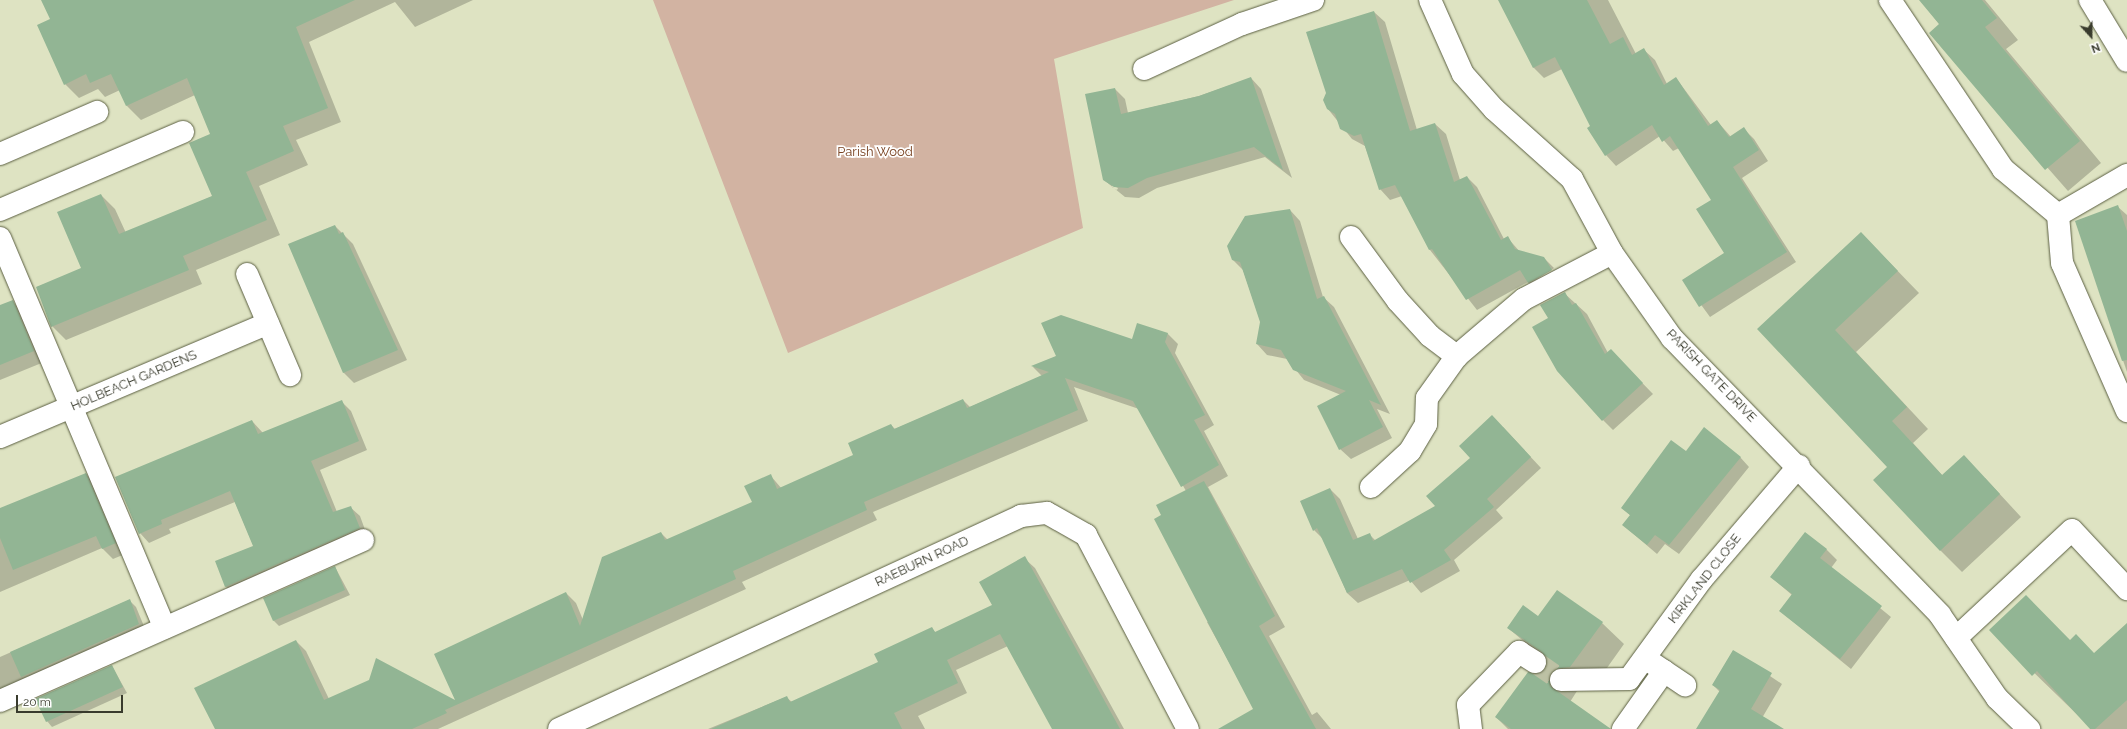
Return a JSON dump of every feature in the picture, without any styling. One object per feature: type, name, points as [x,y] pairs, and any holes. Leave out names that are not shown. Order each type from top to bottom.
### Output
[{"type":"street","points":[[1144,69],[1242,24],[1313,0]]},
{"type":"street","name":"PARISH GATE DRIVE","points":[[1430,0],[1462,74],[1494,108],[1572,179],[1612,253],[1672,338],[1799,466],[1940,615],[1997,698],[2028,729]]},
{"type":"street","points":[[1890,0],[2003,169],[2058,215],[2062,263],[2127,411]]},
{"type":"street","points":[[2090,0],[2127,61]]},
{"type":"street","points":[[0,154],[97,112]]},
{"type":"street","points":[[0,210],[183,132]]},
{"type":"street","points":[[2058,215],[2127,175]]},
{"type":"street","points":[[1351,237],[1398,301],[1430,336],[1456,356]]},
{"type":"street","points":[[0,238],[73,407],[165,628]]},
{"type":"street","points":[[1371,487],[1410,451],[1426,424],[1427,398],[1456,356],[1524,299],[1612,253]]},
{"type":"street","points":[[247,274],[290,375]]},
{"type":"street","name":"HOLBEACH GARDENS","points":[[0,437],[268,323]]},
{"type":"street","name":"KIRKLAND CLOSE","points":[[1561,680],[1629,679],[1702,579],[1799,466]]},
{"type":"street","name":"RAEBURN ROAD","points":[[559,729],[1022,516],[1047,513],[1086,535],[1188,729]]},
{"type":"street","points":[[1956,638],[2072,530],[2127,589]]},
{"type":"street","points":[[0,701],[363,540]]},
{"type":"street","points":[[1471,729],[1468,705],[1518,652],[1535,662]]},
{"type":"street","points":[[1645,657],[1685,685]]},
{"type":"street","points":[[1623,729],[1664,671]]},
{"type":"green space","name":"Parish Wood","points":[[653,0],[1234,0],[1054,59],[1083,228],[788,353]]},
{"type":"building","points":[[41,0],[355,0],[296,27],[328,108],[283,126],[294,151],[246,172],[267,220],[183,256],[189,270],[51,327],[36,287],[81,268],[57,212],[101,194],[119,234],[212,196],[189,143],[210,134],[187,78],[126,106],[111,74],[90,83],[86,74],[64,85],[37,25],[50,19]]},
{"type":"building","points":[[1498,0],[1587,0],[1610,44],[1623,37],[1632,55],[1644,48],[1664,85],[1676,77],[1708,126],[1717,120],[1729,137],[1744,127],[1759,150],[1733,167],[1787,252],[1699,307],[1682,280],[1724,253],[1696,209],[1711,200],[1670,136],[1662,142],[1652,125],[1605,156],[1587,128],[1590,126],[1555,57],[1533,68]]},
{"type":"building","points":[[1919,0],[1982,0],[1997,18],[1985,27],[2080,141],[2045,170],[1929,33],[1939,24]]},
{"type":"building","points":[[1374,11],[1410,131],[1435,123],[1454,182],[1467,176],[1501,240],[1508,236],[1515,249],[1544,257],[1552,270],[1528,283],[1520,270],[1466,300],[1432,249],[1429,250],[1395,185],[1379,190],[1361,134],[1354,136],[1340,129],[1335,114],[1327,109],[1323,100],[1326,93],[1306,32]]},
{"type":"building","points":[[1251,77],[1283,170],[1254,147],[1147,178],[1128,188],[1114,187],[1103,180],[1085,94],[1115,88],[1121,114],[1199,96]]},
{"type":"building","points":[[2118,205],[2127,231],[2127,360],[2122,361],[2075,221]]},
{"type":"building","points":[[1290,209],[1317,299],[1324,296],[1381,405],[1369,400],[1383,427],[1339,450],[1317,406],[1346,391],[1293,370],[1281,350],[1256,344],[1260,322],[1240,262],[1232,260],[1227,246],[1245,216]]},
{"type":"building","points":[[335,225],[339,234],[343,232],[398,350],[343,373],[288,244]]},
{"type":"building","points":[[1861,232],[1898,271],[1835,330],[1907,407],[1892,421],[1942,475],[1964,455],[2000,494],[1940,551],[1873,480],[1887,467],[1757,329]]},
{"type":"building","points":[[1565,292],[1572,305],[1576,303],[1605,354],[1611,349],[1643,383],[1602,421],[1557,371],[1532,327],[1548,318],[1540,305]]},
{"type":"building","points":[[13,300],[34,351],[0,365],[0,305]]},
{"type":"building","points":[[1061,315],[1132,339],[1137,323],[1168,333],[1165,342],[1205,415],[1194,420],[1219,465],[1181,487],[1133,401],[1065,378],[1078,410],[864,502],[867,510],[733,571],[736,579],[445,710],[447,713],[412,729],[215,729],[194,688],[296,640],[324,700],[369,680],[376,658],[455,700],[434,654],[566,592],[580,626],[602,557],[661,532],[665,540],[752,502],[744,486],[771,474],[777,489],[853,455],[848,443],[891,424],[894,429],[963,399],[967,408],[1049,372],[1031,366],[1056,356],[1041,323]]},
{"type":"building","points":[[342,400],[359,441],[311,461],[333,512],[351,506],[360,528],[225,587],[215,561],[253,546],[230,491],[161,520],[162,524],[139,534],[115,477],[252,420],[258,434]]},
{"type":"building","points":[[1492,415],[1531,457],[1487,499],[1494,507],[1444,550],[1451,560],[1410,583],[1402,569],[1347,593],[1317,528],[1313,531],[1300,501],[1330,488],[1353,540],[1370,533],[1373,541],[1435,506],[1426,496],[1470,458],[1459,446]]},
{"type":"building","points":[[1704,427],[1741,457],[1669,545],[1655,535],[1647,545],[1622,525],[1630,515],[1621,508],[1671,440],[1686,451]]},
{"type":"building","points":[[86,473],[116,543],[102,549],[96,536],[13,570],[0,538],[0,508]]},
{"type":"building","points":[[1204,481],[1275,616],[1259,626],[1316,729],[1218,729],[1253,709],[1154,519],[1161,515],[1156,505]]},
{"type":"building","points":[[1805,532],[1827,549],[1820,558],[1882,606],[1840,659],[1779,611],[1792,594],[1770,577]]},
{"type":"building","points":[[1025,556],[1120,729],[1052,729],[1000,634],[947,660],[958,683],[894,713],[902,729],[711,729],[787,696],[790,702],[878,662],[874,654],[932,627],[935,632],[992,605],[979,582]]},
{"type":"building","points":[[335,566],[345,590],[273,621],[263,598]]},
{"type":"building","points":[[1557,590],[1603,622],[1570,667],[1555,669],[1550,674],[1550,686],[1611,729],[1511,729],[1495,717],[1528,672],[1540,673],[1547,663],[1542,652],[1507,628],[1523,605],[1538,616]]},
{"type":"building","points":[[2026,595],[2070,640],[2076,634],[2094,653],[2127,623],[2127,700],[2095,729],[2090,729],[2037,671],[2032,676],[1989,630]]},
{"type":"building","points":[[130,599],[139,624],[21,677],[10,652]]},
{"type":"building","points":[[1733,650],[1772,673],[1751,709],[1784,729],[1696,729],[1720,690],[1712,685]]},
{"type":"building","points":[[112,665],[123,687],[46,722],[35,699]]},
{"type":"tunnel","points":[[1535,662],[1561,680]]}]
